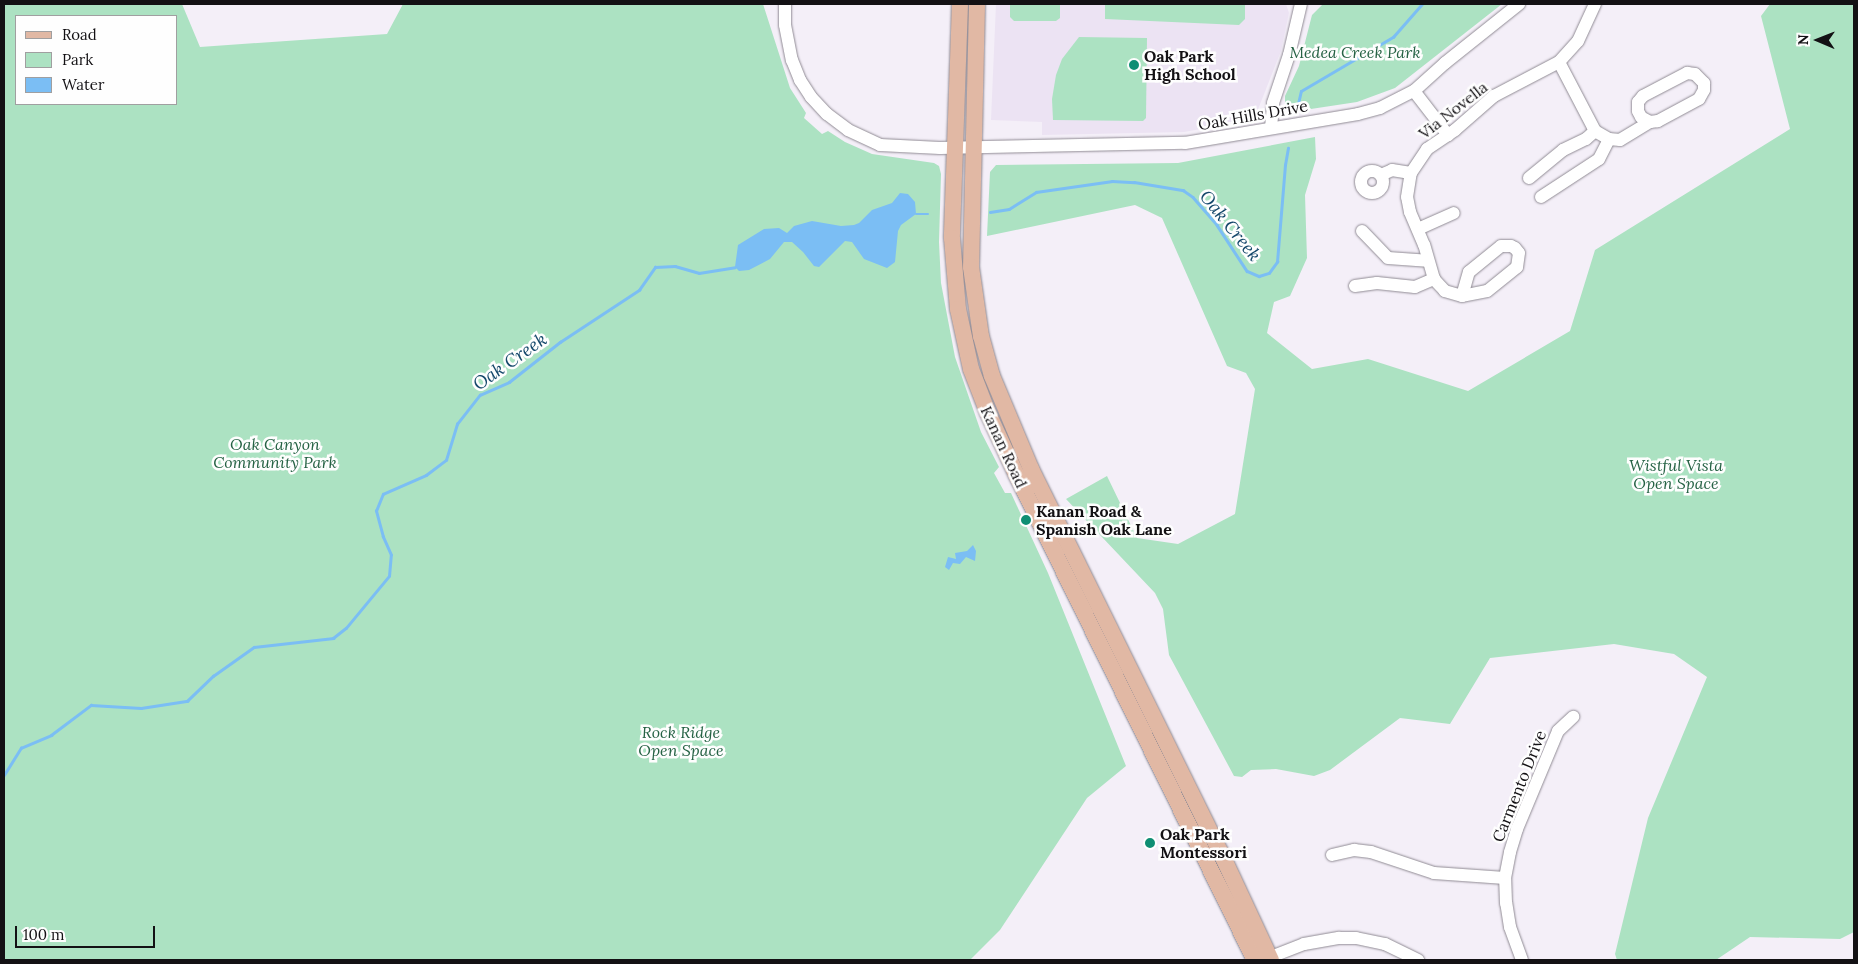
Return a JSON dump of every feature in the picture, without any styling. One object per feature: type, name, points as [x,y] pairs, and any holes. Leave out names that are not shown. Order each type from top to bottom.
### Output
[{"type":"main road","name":"Kanan Road","points":[[960,4],[952,238],[953,272],[964,339],[980,393],[1017,476],[1265,960]]},
{"type":"main road","name":"Kanan Road","points":[[977,4],[970,238],[973,292],[981,336],[1003,404],[1031,469],[1213,835],[1265,960]]},
{"type":"street","name":"Oak Hills Drive","points":[[785,4],[785,25],[792,60],[800,80],[811,97],[827,114],[848,130],[887,147],[956,148],[1184,143],[1358,114],[1380,108],[1414,91],[1445,63],[1519,4]]},
{"type":"street","points":[[1271,128],[1273,102],[1289,55],[1301,4]]},
{"type":"street","name":"Via Novella","points":[[1434,278],[1418,229],[1410,212],[1407,197],[1410,173],[1427,149],[1448,135],[1494,96],[1559,62],[1578,41],[1595,4]]},
{"type":"street","points":[[1559,62],[1595,131],[1609,139],[1620,140],[1650,122],[1658,120],[1699,99],[1704,90],[1701,78],[1696,74],[1687,73],[1643,96],[1638,102],[1638,111],[1641,117],[1650,122]]},
{"type":"street","points":[[1414,91],[1448,135]]},
{"type":"street","points":[[1529,178],[1563,150],[1586,139],[1595,131]]},
{"type":"street","points":[[1541,197],[1599,160],[1609,139]]},
{"type":"street","points":[[1381,175],[1392,170],[1410,173]]},
{"type":"street","points":[[1418,229],[1454,213]]},
{"type":"street","points":[[1362,232],[1388,258],[1428,261]]},
{"type":"street","points":[[1355,286],[1378,283],[1415,287],[1434,278],[1445,292],[1462,296],[1487,291],[1517,267],[1519,253],[1515,248],[1501,246],[1470,270],[1466,276],[1462,296]]},
{"type":"street","name":"Carmento Drive","points":[[1522,960],[1510,927],[1505,878],[1517,830],[1558,731],[1573,718]]},
{"type":"street","points":[[1332,855],[1354,850],[1371,852],[1434,873],[1505,878]]},
{"type":"street","points":[[1265,960],[1304,944],[1325,939],[1348,938],[1385,944],[1418,960]]},
{"type":"shaded area","name":"Oak Park High School","points":[[996,4],[1286,4],[1289,13],[1281,51],[1255,117],[1245,121],[1184,132],[1042,135],[1042,122],[991,120]]},
{"type":"green space","points":[[4,4],[182,4],[200,47],[387,34],[403,4],[763,4],[790,88],[806,113],[804,118],[822,134],[828,131],[845,142],[872,154],[934,163],[939,166],[941,174],[939,242],[941,283],[955,357],[981,432],[999,467],[994,473],[1005,493],[1011,493],[1048,573],[1126,766],[1087,798],[1000,930],[970,960],[4,960]]},
{"type":"green space","points":[[1010,4],[1060,4],[1060,18],[1056,21],[1014,21],[1010,17]]},
{"type":"green space","points":[[1105,4],[1245,4],[1245,19],[1239,25],[1105,19]]},
{"type":"green space","name":"Medea Creek Park","points":[[1323,4],[1502,4],[1395,88],[1357,102],[1291,112],[1285,110],[1285,96],[1299,66],[1312,15]]},
{"type":"green space","name":"Wistful Vista Open Space","points":[[1770,4],[1854,4],[1854,932],[1840,939],[1750,937],[1716,960],[1617,960],[1615,954],[1648,818],[1707,677],[1674,654],[1614,644],[1490,658],[1450,724],[1400,718],[1330,770],[1314,776],[1276,769],[1251,770],[1242,777],[1234,776],[1169,655],[1163,609],[1155,593],[1066,499],[1107,476],[1137,538],[1178,544],[1235,514],[1255,389],[1246,373],[1227,366],[1162,218],[1135,205],[987,236],[990,172],[996,165],[1178,163],[1315,137],[1316,159],[1305,195],[1307,258],[1290,296],[1274,302],[1267,333],[1312,369],[1368,359],[1468,391],[1570,331],[1595,250],[1790,129],[1761,16]]},
{"type":"green space","points":[[1079,37],[1147,38],[1146,118],[1143,121],[1053,120],[1052,99],[1056,75],[1062,59]]},
{"type":"water","points":[[900,193],[908,194],[915,202],[916,214],[901,225],[898,231],[895,262],[887,268],[864,259],[852,242],[845,241],[819,267],[814,266],[792,242],[784,242],[770,259],[749,270],[739,271],[735,267],[738,245],[764,229],[779,228],[787,233],[794,226],[812,221],[841,226],[854,225],[859,223],[872,210],[892,203]]},
{"type":"water","points":[[973,545],[976,551],[975,561],[966,557],[960,564],[953,563],[949,570],[945,567],[948,557],[956,559],[955,553],[967,551]]},
{"type":"waterway","name":"Oak Creek","points":[[1297,108],[1301,91],[1393,37],[1422,4]]},
{"type":"waterway","name":"Oak Creek","points":[[990,212],[1009,209],[1036,192],[1112,181],[1134,182],[1183,190],[1193,197],[1217,225],[1247,271],[1259,276],[1269,273],[1277,262],[1288,148]]},
{"type":"waterway","name":"Oak Creek","points":[[916,214],[928,214]]},
{"type":"waterway","name":"Oak Creek","points":[[4,775],[21,748],[51,735],[91,705],[141,708],[187,701],[213,676],[254,647],[333,638],[346,628],[389,576],[391,555],[383,537],[376,511],[383,494],[426,475],[446,460],[457,424],[480,395],[509,382],[560,342],[639,290],[655,267],[675,266],[699,273],[735,267]]},
{"type":"place","name":"Oak Park High School","points":[[1134,65]]},
{"type":"place","name":"Kanan Road & Spanish Oak Lane","points":[[1026,520]]},
{"type":"place","name":"Oak Park Montessori","points":[[1150,843]]},
{"type":"park label","name":"Oak Canyon Community Park","points":[[275,453]]},
{"type":"park label","name":"Rock Ridge Open Space","points":[[681,741]]}]
